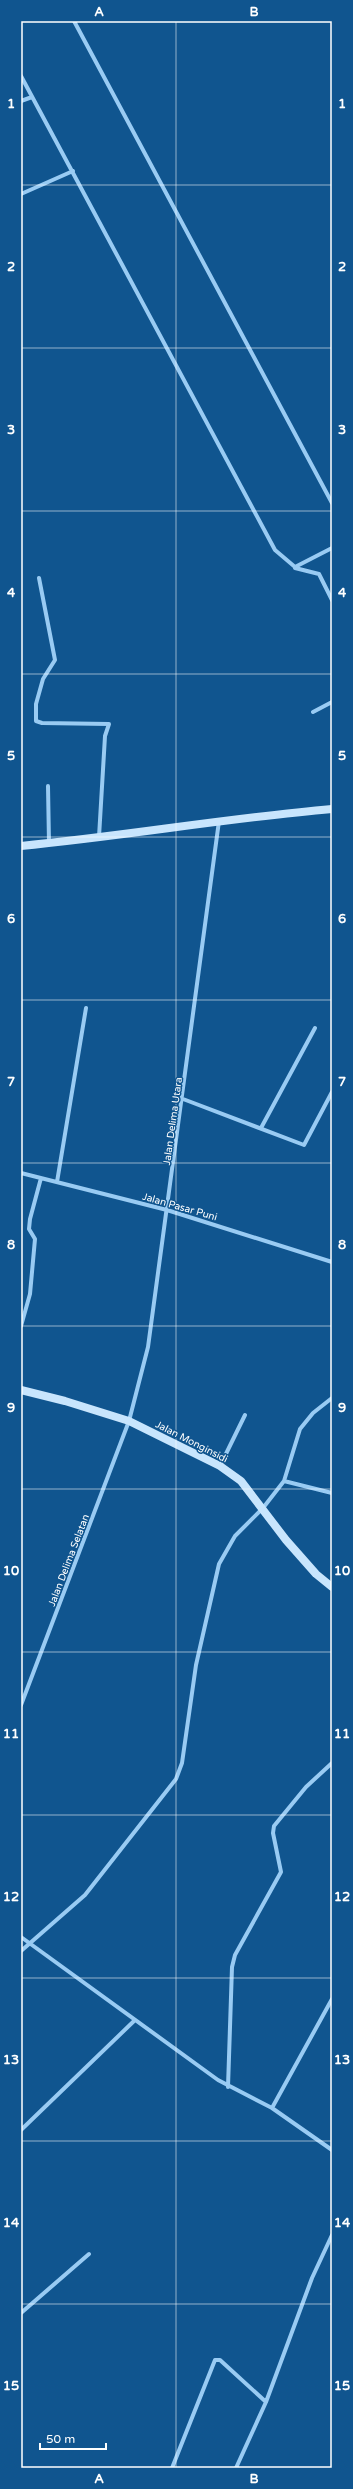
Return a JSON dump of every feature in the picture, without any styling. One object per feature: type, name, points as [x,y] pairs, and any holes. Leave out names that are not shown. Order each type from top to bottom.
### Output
[{"type":"street","points":[[74,21],[332,503]]},
{"type":"street","points":[[21,76],[275,550],[295,567],[319,574],[332,600]]},
{"type":"street","points":[[21,101],[32,97]]},
{"type":"street","points":[[21,194],[73,171]]},
{"type":"street","points":[[295,567],[332,548]]},
{"type":"street","points":[[39,578],[55,660],[43,679],[36,704],[36,721],[42,723],[109,724],[106,736],[98,838]]},
{"type":"street","points":[[312,712],[332,702]]},
{"type":"street","points":[[48,786],[49,844]]},
{"type":"street","points":[[21,846],[98,838],[219,821],[332,809]]},
{"type":"street","name":"Jalan Delima Utara","points":[[129,1421],[148,1347],[183,1098],[219,821]]},
{"type":"street","points":[[57,1182],[86,1008]]},
{"type":"street","points":[[261,1128],[315,1028]]},
{"type":"street","points":[[183,1098],[304,1145],[332,1092]]},
{"type":"street","name":"Jalan Pasar Puni","points":[[21,1173],[167,1210],[332,1262]]},
{"type":"street","points":[[21,1326],[30,1294],[35,1239],[29,1229],[30,1219],[41,1178]]},
{"type":"street","name":"Jalan Monginsidi","points":[[21,1390],[65,1400],[129,1421],[220,1466],[240,1481],[263,1508],[291,1546],[316,1574],[332,1586]]},
{"type":"street","points":[[21,1951],[85,1895],[176,1779],[182,1763],[196,1665],[218,1564],[235,1536],[263,1508],[284,1481],[300,1429],[313,1413],[332,1398]]},
{"type":"street","points":[[220,1466],[245,1415]]},
{"type":"street","name":"Jalan Delima Selatan","points":[[21,1705],[129,1421]]},
{"type":"street","points":[[284,1481],[332,1493]]},
{"type":"street","points":[[228,2087],[232,1967],[235,1955],[281,1872],[273,1833],[274,1826],[306,1787],[332,1763]]},
{"type":"street","points":[[21,1937],[228,2087],[272,2108],[332,2150]]},
{"type":"street","points":[[272,2108],[332,1999]]},
{"type":"street","points":[[21,2130],[134,2020]]},
{"type":"street","points":[[236,2468],[266,2402],[312,2278],[332,2235]]},
{"type":"street","points":[[21,2313],[89,2254]]},
{"type":"street","points":[[172,2468],[216,2360],[220,2360],[266,2402]]}]
